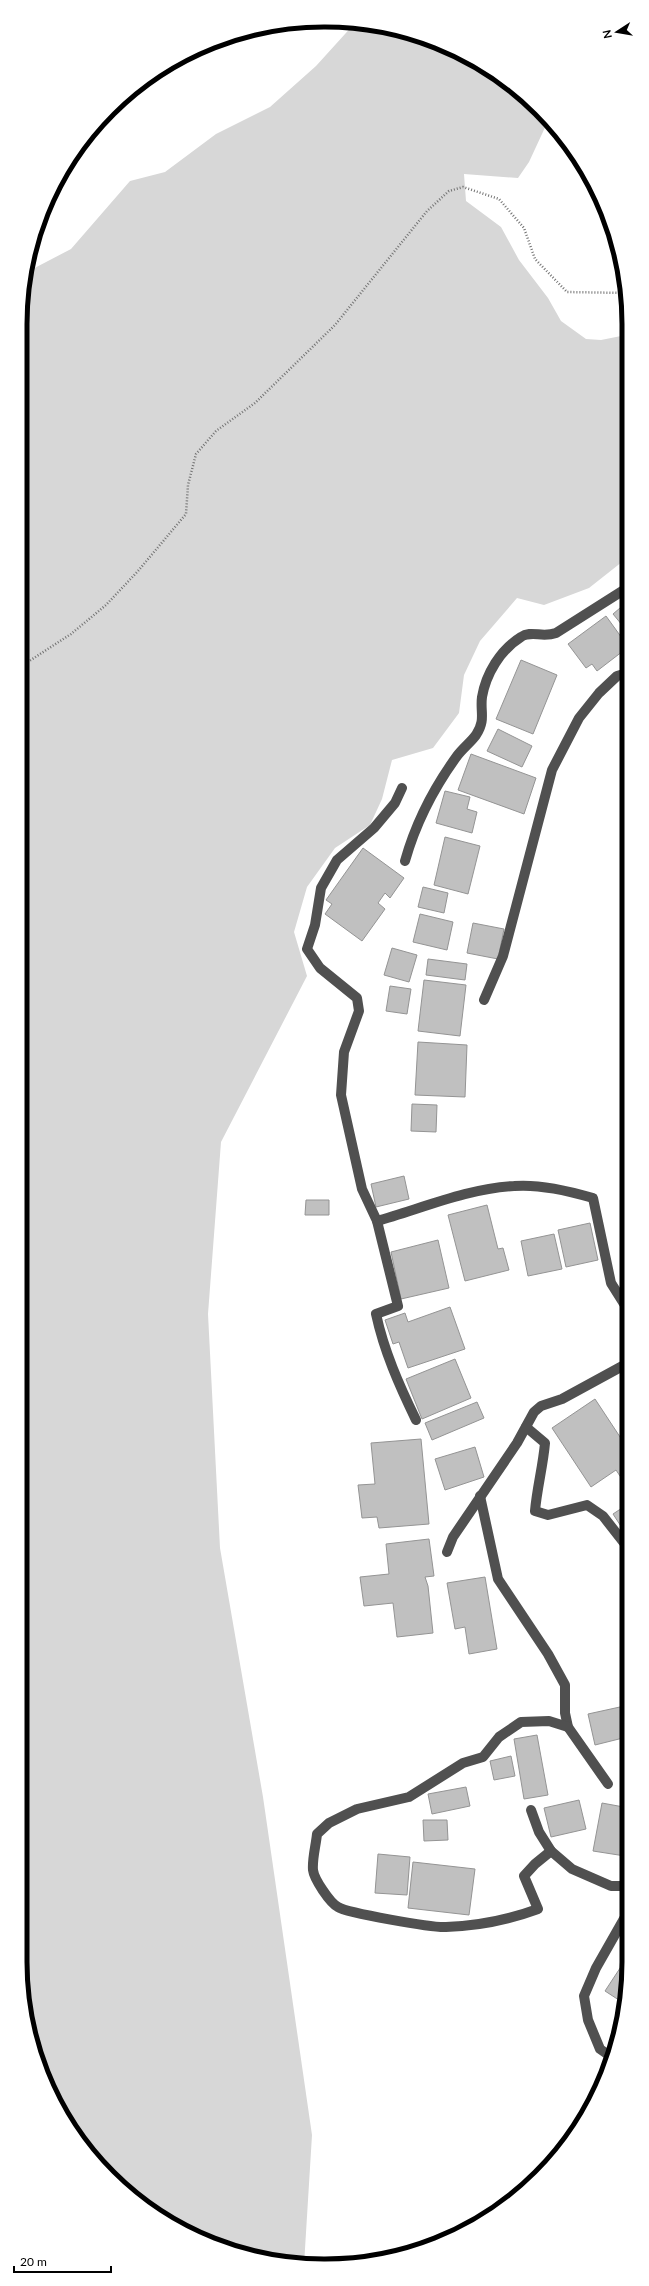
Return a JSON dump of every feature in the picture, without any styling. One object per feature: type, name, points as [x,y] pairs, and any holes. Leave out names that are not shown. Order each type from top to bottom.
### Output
[{"type":"street","points":[[404,861],[415,828],[425,805],[458,755],[476,735],[483,720],[482,698],[492,668],[501,656],[521,636],[534,634],[546,636],[556,633],[622,591]]},
{"type":"street","points":[[484,1000],[503,956],[552,770],[579,718],[599,693],[617,676],[622,674]]},
{"type":"street","points":[[402,788],[395,803],[374,828],[337,860],[321,888],[315,925],[307,949],[320,968],[356,998],[360,1011],[344,1052],[341,1095],[362,1189],[377,1221],[398,1306],[376,1314],[396,1381],[416,1420]]},
{"type":"street","points":[[377,1221],[476,1192],[514,1186],[565,1190],[593,1198],[611,1283],[622,1300]]},
{"type":"street","points":[[447,1552],[453,1537],[526,1427],[534,1412],[541,1406],[562,1399],[622,1366]]},
{"type":"street","points":[[526,1427],[545,1443],[544,1461],[536,1490],[535,1511],[548,1515],[588,1505],[603,1516],[622,1540]]},
{"type":"street","points":[[480,1496],[498,1579],[548,1654],[565,1685],[565,1713],[568,1727],[608,1784]]},
{"type":"street","points":[[551,1852],[535,1864],[524,1876],[538,1909],[521,1915],[484,1924],[444,1927],[377,1917],[338,1908],[322,1889],[313,1871],[317,1834],[329,1823],[358,1809],[409,1797],[463,1763],[483,1757],[499,1737],[522,1722],[549,1721],[568,1727]]},
{"type":"street","points":[[531,1810],[540,1832],[551,1852],[572,1869],[611,1886],[622,1886]]},
{"type":"street","points":[[607,2054],[600,2049],[588,2020],[584,1996],[596,1968],[622,1922]]},
{"type":"path","points":[[27,662],[71,634],[106,605],[138,571],[186,514],[188,485],[196,454],[216,431],[255,403],[335,325],[427,211],[449,191],[463,187],[499,199],[524,228],[535,259],[567,292],[620,293]]},
{"type":"shaded area","points":[[350,29],[401,37],[456,58],[490,77],[521,101],[546,126],[529,162],[518,178],[464,174],[466,201],[501,227],[519,260],[548,298],[561,321],[586,339],[601,340],[622,336],[622,562],[589,588],[544,605],[517,598],[480,641],[464,675],[459,713],[433,748],[392,760],[382,799],[370,825],[335,848],[307,887],[294,932],[307,976],[221,1142],[208,1314],[220,1548],[263,1797],[312,2135],[304,2258],[248,2249],[193,2228],[159,2209],[143,2198],[114,2172],[88,2143],[77,2127],[58,2093],[37,2038],[30,2000],[27,1962],[27,324],[33,269],[71,249],[130,181],[165,172],[216,134],[270,107],[316,66]]},
{"type":"shaded area","points":[[133,97],[103,126],[114,114]]},
{"type":"building","points":[[622,606],[622,625],[613,614]]},
{"type":"building","points":[[606,616],[622,638],[622,652],[597,671],[592,664],[586,668],[568,644]]},
{"type":"building","points":[[521,660],[557,675],[533,734],[496,719]]},
{"type":"building","points":[[498,729],[532,746],[522,767],[487,751]]},
{"type":"building","points":[[471,754],[536,778],[524,814],[458,790]]},
{"type":"building","points":[[445,791],[470,797],[467,809],[477,812],[472,833],[436,823]]},
{"type":"building","points":[[445,837],[480,846],[468,894],[434,885]]},
{"type":"building","points":[[363,848],[404,878],[390,898],[385,893],[378,903],[385,909],[362,941],[325,914],[332,904],[326,900]]},
{"type":"building","points":[[423,887],[448,893],[444,913],[418,907]]},
{"type":"building","points":[[420,914],[453,922],[447,950],[413,942]]},
{"type":"building","points":[[473,923],[504,929],[498,959],[467,953]]},
{"type":"building","points":[[392,948],[417,955],[409,982],[384,975]]},
{"type":"building","points":[[428,959],[467,964],[465,980],[426,975]]},
{"type":"building","points":[[424,980],[466,985],[460,1036],[418,1031]]},
{"type":"building","points":[[390,986],[411,989],[407,1014],[386,1011]]},
{"type":"building","points":[[418,1042],[467,1045],[465,1097],[415,1095]]},
{"type":"building","points":[[412,1104],[437,1105],[436,1132],[411,1131]]},
{"type":"building","points":[[404,1176],[409,1199],[376,1207],[371,1184]]},
{"type":"building","points":[[306,1200],[329,1200],[329,1215],[305,1215]]},
{"type":"building","points":[[487,1205],[498,1249],[503,1248],[509,1270],[465,1281],[448,1215]]},
{"type":"building","points":[[590,1223],[598,1260],[566,1267],[558,1230]]},
{"type":"building","points":[[554,1234],[562,1269],[528,1276],[521,1241]]},
{"type":"building","points":[[438,1240],[449,1288],[401,1299],[391,1252]]},
{"type":"building","points":[[450,1307],[465,1349],[408,1368],[399,1342],[393,1344],[385,1320],[405,1313],[408,1322]]},
{"type":"building","points":[[455,1359],[471,1398],[422,1419],[406,1379]]},
{"type":"building","points":[[595,1399],[622,1440],[622,1479],[616,1470],[591,1487],[552,1428]]},
{"type":"building","points":[[477,1402],[484,1418],[432,1440],[425,1423]]},
{"type":"building","points":[[421,1439],[429,1524],[379,1528],[377,1517],[362,1518],[358,1485],[375,1484],[371,1443]]},
{"type":"building","points":[[475,1447],[484,1477],[445,1490],[435,1459]]},
{"type":"building","points":[[622,1508],[622,1528],[613,1514]]},
{"type":"building","points":[[429,1539],[434,1576],[425,1577],[428,1586],[433,1633],[397,1637],[393,1603],[364,1606],[360,1577],[389,1574],[386,1544]]},
{"type":"building","points":[[485,1577],[497,1649],[469,1654],[465,1627],[455,1629],[447,1583]]},
{"type":"building","points":[[622,1707],[622,1738],[595,1745],[588,1714]]},
{"type":"building","points":[[537,1735],[548,1795],[524,1799],[514,1739]]},
{"type":"building","points":[[511,1756],[515,1776],[494,1780],[490,1761]]},
{"type":"building","points":[[466,1787],[470,1806],[432,1814],[428,1794]]},
{"type":"building","points":[[579,1800],[586,1829],[551,1837],[544,1808]]},
{"type":"building","points":[[602,1803],[622,1807],[622,1856],[593,1851]]},
{"type":"building","points":[[423,1820],[447,1820],[448,1840],[424,1841]]},
{"type":"building","points":[[378,1854],[410,1857],[407,1895],[375,1893]]},
{"type":"building","points":[[413,1862],[475,1869],[469,1915],[408,1908]]},
{"type":"building","points":[[622,1965],[619,2000],[605,1991]]}]
